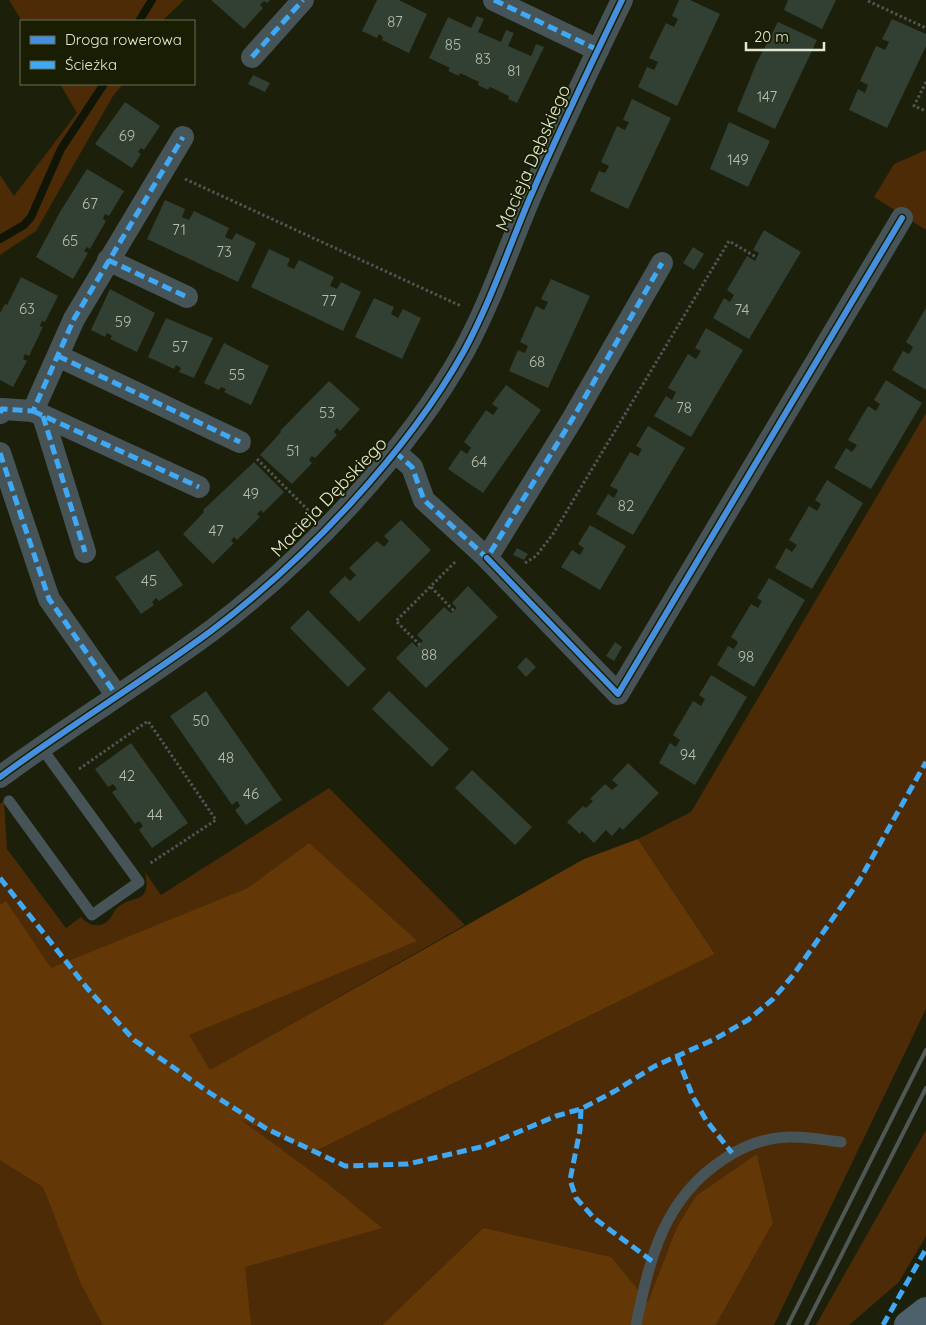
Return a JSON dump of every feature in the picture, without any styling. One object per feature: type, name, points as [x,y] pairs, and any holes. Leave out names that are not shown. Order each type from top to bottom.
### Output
[{"type":"highway","points":[[908,1325],[926,1310]]},
{"type":"street","points":[[252,57],[303,0]]},
{"type":"street","points":[[494,0],[598,50]]},
{"type":"street","name":"Macieja Dębskiego","points":[[0,777],[212,630],[254,595],[326,527],[370,481],[394,452],[464,352],[482,316],[535,186],[622,0]]},
{"type":"street","points":[[85,552],[38,413],[58,356],[74,319],[183,137]]},
{"type":"street","points":[[394,452],[412,467],[424,500],[480,551],[618,694],[902,218]]},
{"type":"street","points":[[108,260],[187,297]]},
{"type":"street","points":[[480,551],[573,418],[662,263]]},
{"type":"street","points":[[58,356],[246,447]]},
{"type":"street","points":[[1,410],[38,413],[198,486]]},
{"type":"street","points":[[0,453],[49,599],[117,696]]},
{"type":"lane","points":[[9,801],[92,916],[139,882],[41,747]]},
{"type":"lane","points":[[636,1325],[646,1280],[667,1222],[679,1200],[707,1170],[732,1154],[766,1140],[805,1137],[841,1142]]},
{"type":"path","points":[[868,1],[926,28]]},
{"type":"path","points":[[926,82],[914,106],[926,111]]},
{"type":"path","points":[[164,169],[482,316]]},
{"type":"path","points":[[505,578],[536,556],[553,534],[729,241],[756,257]]},
{"type":"path","points":[[246,447],[326,527]]},
{"type":"path","points":[[420,645],[396,621],[430,587],[480,551]]},
{"type":"path","points":[[430,587],[454,611]]},
{"type":"path","points":[[64,779],[148,721],[216,820],[134,874]]},
{"type":"shaded area","points":[[9,0],[184,0],[163,20],[21,20]]},
{"type":"shaded area","points":[[61,85],[122,85],[113,96],[36,231],[0,255],[0,175],[14,196],[77,113]]},
{"type":"shaded area","points":[[926,150],[926,230],[874,197],[894,164]]},
{"type":"shaded area","points":[[926,413],[926,1009],[774,1325],[716,1325],[773,1223],[757,1154],[676,1229],[648,1303],[483,1228],[382,1325],[0,1325],[0,804],[4,801],[7,849],[66,928],[81,917],[92,925],[100,925],[108,921],[116,909],[123,903],[143,895],[146,890],[145,872],[161,895],[329,788],[465,925],[176,1090],[314,1152],[715,954],[638,839],[691,812]]},
{"type":"shaded area","points":[[638,839],[715,954],[314,1152],[240,1119],[327,1183],[382,1228],[245,1267],[251,1325],[103,1325],[81,1284],[43,1187],[0,1160],[0,905],[6,901],[51,968],[248,888],[309,843],[417,941],[189,1035],[210,1070],[584,859]]},
{"type":"shaded area","points":[[926,1130],[926,1236],[899,1282],[849,1325],[816,1325]]},
{"type":"shaded area","points":[[757,1154],[773,1223],[716,1325],[382,1325],[483,1228],[611,1257],[648,1302],[676,1229],[696,1196]]},
{"type":"building","points":[[211,0],[270,0],[267,3],[264,1],[260,5],[263,8],[244,29]]},
{"type":"building","points":[[377,0],[399,0],[427,14],[409,53],[382,40],[383,37],[379,34],[377,38],[362,31]]},
{"type":"building","points":[[679,0],[690,0],[720,14],[677,106],[638,87],[647,67],[654,70],[658,62],[649,58],[666,23],[674,27],[678,19],[672,16]]},
{"type":"building","points":[[788,0],[836,0],[822,29],[784,10]]},
{"type":"building","points":[[477,16],[484,19],[478,32],[501,42],[506,30],[514,33],[508,46],[531,56],[536,44],[544,47],[517,103],[508,99],[509,96],[490,87],[488,90],[478,85],[479,82],[460,73],[459,76],[448,71],[450,68],[429,58],[448,17],[471,28]]},
{"type":"building","points":[[892,19],[926,34],[926,46],[887,128],[849,110],[858,89],[865,93],[868,85],[860,81],[876,46],[885,50],[889,42],[882,39]]},
{"type":"building","points":[[778,22],[817,40],[775,129],[737,111],[756,64]]},
{"type":"building","points":[[253,75],[270,83],[265,92],[248,84]]},
{"type":"building","points":[[632,99],[671,118],[628,209],[590,191],[599,171],[605,173],[609,166],[601,162],[617,126],[625,130],[629,122],[623,120]]},
{"type":"building","points":[[125,102],[160,126],[144,150],[141,148],[138,152],[141,154],[132,168],[95,144]]},
{"type":"building","points":[[729,122],[770,141],[748,187],[710,169]]},
{"type":"building","points":[[87,169],[124,191],[109,216],[105,214],[103,219],[106,221],[90,249],[87,247],[84,251],[88,253],[73,279],[36,257],[60,212]]},
{"type":"building","points":[[165,200],[185,209],[182,217],[189,220],[194,211],[229,228],[225,237],[232,240],[236,233],[256,243],[238,282],[147,239]]},
{"type":"building","points":[[764,230],[801,252],[749,339],[713,318],[724,298],[730,302],[734,295],[727,290],[747,256],[755,261],[759,253],[753,250]]},
{"type":"building","points":[[693,247],[704,254],[694,270],[683,263]]},
{"type":"building","points":[[269,249],[290,259],[287,266],[294,269],[299,260],[334,277],[330,286],[337,289],[341,282],[361,292],[343,331],[251,287]]},
{"type":"building","points":[[21,277],[58,296],[45,322],[42,321],[40,326],[43,327],[29,356],[25,354],[23,359],[27,361],[13,387],[0,380],[0,313],[5,304],[7,305]]},
{"type":"building","points":[[551,279],[590,296],[548,388],[509,371],[518,350],[525,353],[528,346],[520,342],[536,306],[544,310],[548,302],[541,299]]},
{"type":"building","points":[[110,289],[155,313],[137,352],[110,339],[112,336],[107,333],[105,337],[91,330]]},
{"type":"building","points":[[374,298],[394,307],[391,314],[398,318],[403,309],[421,318],[402,359],[355,337]]},
{"type":"building","points":[[926,308],[926,390],[892,370],[903,351],[909,354],[913,347],[906,342]]},
{"type":"building","points":[[166,318],[213,338],[194,378],[179,372],[181,368],[176,365],[174,369],[148,357]]},
{"type":"building","points":[[706,328],[743,350],[691,437],[654,416],[666,396],[672,400],[676,392],[668,388],[688,354],[696,359],[701,351],[695,348]]},
{"type":"building","points":[[224,343],[269,366],[251,405],[224,392],[226,389],[221,387],[219,390],[204,383]]},
{"type":"building","points":[[886,380],[922,403],[871,489],[834,468],[846,448],[852,452],[857,445],[848,440],[868,406],[876,411],[880,404],[874,400]]},
{"type":"building","points":[[329,381],[360,409],[340,431],[337,428],[334,432],[337,435],[315,458],[312,456],[309,460],[312,463],[292,484],[260,455],[280,431]]},
{"type":"building","points":[[506,385],[541,410],[483,493],[448,469],[461,450],[467,454],[471,448],[464,442],[486,410],[493,415],[498,408],[492,404]]},
{"type":"building","points":[[648,426],[685,448],[633,535],[596,514],[608,494],[614,498],[618,490],[610,486],[630,452],[638,456],[642,449],[636,446]]},
{"type":"building","points":[[254,462],[284,492],[263,513],[261,510],[257,514],[260,517],[237,540],[234,537],[231,541],[234,543],[213,564],[183,534],[204,512],[203,510]]},
{"type":"building","points":[[827,480],[863,503],[812,589],[775,568],[786,548],[792,552],[797,545],[789,540],[809,506],[817,511],[821,504],[815,500]]},
{"type":"building","points":[[401,520],[431,550],[359,622],[329,592],[345,576],[350,581],[356,575],[349,568],[377,541],[384,547],[389,541],[384,536]]},
{"type":"building","points":[[590,525],[626,546],[600,590],[561,567],[572,550],[580,555],[584,548],[578,544]]},
{"type":"building","points":[[517,548],[528,554],[524,560],[513,555]]},
{"type":"building","points":[[158,550],[183,585],[159,601],[156,598],[152,602],[154,605],[141,614],[115,577]]},
{"type":"building","points":[[769,578],[805,600],[754,687],[717,665],[728,646],[734,649],[738,642],[731,637],[751,604],[758,608],[762,601],[757,598]]},
{"type":"building","points":[[468,586],[498,617],[426,688],[396,658],[412,642],[417,647],[423,641],[417,635],[444,607],[451,613],[457,608],[452,603]]},
{"type":"building","points":[[308,610],[366,669],[348,687],[290,628]]},
{"type":"building","points":[[615,642],[622,647],[614,661],[606,656]]},
{"type":"building","points":[[526,657],[536,667],[526,677],[517,667]]},
{"type":"building","points":[[711,675],[747,697],[695,785],[659,763],[670,743],[676,747],[680,740],[673,735],[693,701],[701,706],[705,699],[699,695]]},
{"type":"building","points":[[206,691],[282,800],[246,825],[235,810],[240,806],[237,801],[232,805],[170,716]]},
{"type":"building","points":[[389,691],[449,749],[432,767],[372,709]]},
{"type":"building","points":[[131,743],[188,823],[152,848],[139,830],[143,826],[139,821],[135,824],[112,792],[117,789],[113,784],[108,787],[95,769]]},
{"type":"building","points":[[628,763],[659,793],[623,830],[620,827],[612,836],[606,830],[594,843],[582,831],[580,834],[567,822],[583,806],[586,808],[593,801],[590,799],[605,784],[612,790],[618,785],[612,780]]},
{"type":"building","points":[[472,770],[532,827],[515,845],[455,788]]},
{"type":"waterway","points":[[140,20],[152,0]]},
{"type":"waterway","points":[[0,239],[24,225],[31,217],[61,149],[103,85]]},
{"type":"railway","points":[[788,1325],[926,1050]]},
{"type":"railway","points":[[806,1325],[926,1088]]},
{"type":"marked path","points":[[252,57],[303,0]]},
{"type":"marked path","points":[[494,0],[598,50]]},
{"type":"marked path","points":[[0,413],[2,409],[33,411],[74,319],[183,137]]},
{"type":"marked path","points":[[108,260],[187,297]]},
{"type":"marked path","points":[[395,452],[412,467],[424,500],[487,558],[573,418],[662,263]]},
{"type":"marked path","points":[[58,356],[240,442]]},
{"type":"marked path","points":[[33,411],[199,487]]},
{"type":"marked path","points":[[43,416],[85,552]]},
{"type":"marked path","points":[[0,453],[49,599],[117,696]]},
{"type":"marked path","points":[[0,878],[87,988],[134,1040],[210,1093],[267,1129],[345,1166],[408,1164],[485,1146],[556,1116],[581,1109],[615,1091],[655,1066],[715,1039],[748,1020],[773,999],[794,974],[859,881],[926,762]]},
{"type":"marked path","points":[[677,1056],[693,1097],[706,1120],[732,1153]]},
{"type":"marked path","points":[[581,1109],[580,1130],[570,1180],[576,1198],[594,1218],[652,1261]]},
{"type":"marked path","points":[[883,1325],[926,1249]]},
{"type":"cycle path","points":[[0,777],[185,650],[246,603],[317,539],[351,503],[414,428],[441,389],[473,333],[540,175],[622,0]]},
{"type":"cycle path","points":[[487,558],[618,694],[902,218]]}]
